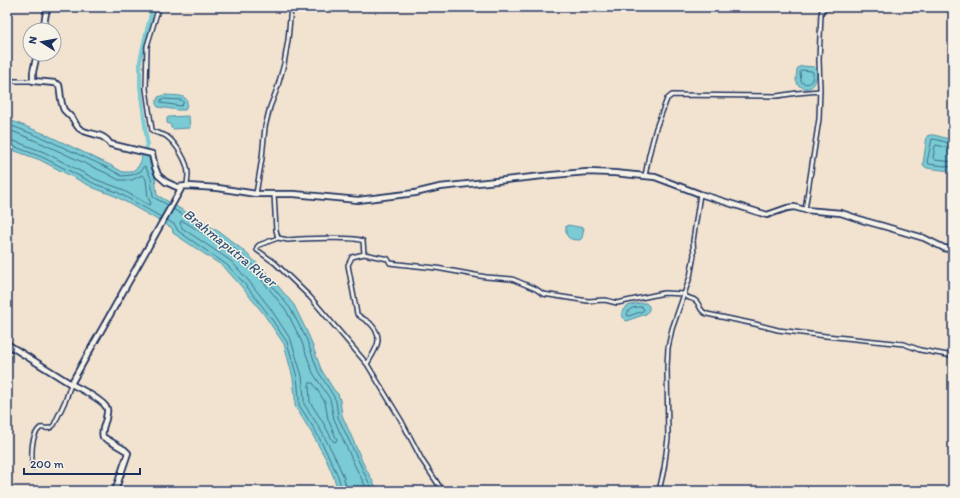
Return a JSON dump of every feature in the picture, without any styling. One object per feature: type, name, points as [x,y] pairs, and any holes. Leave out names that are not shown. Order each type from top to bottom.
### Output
[{"type":"street","points":[[44,22],[47,7]]},
{"type":"street","points":[[256,194],[270,106],[277,89],[284,64],[291,7]]},
{"type":"street","points":[[805,210],[819,119],[821,17],[822,10],[828,7]]},
{"type":"street","points":[[32,468],[33,445],[36,433],[40,428],[49,429],[54,424],[66,399],[71,384],[160,225],[185,187],[188,172],[179,151],[174,143],[165,136],[154,133],[152,130],[146,89],[147,46],[157,13]]},
{"type":"street","points":[[33,81],[33,72],[36,62]]},
{"type":"street","points":[[7,81],[33,81],[55,83],[59,85],[64,109],[78,127],[82,130],[103,137],[108,140],[110,144],[151,153],[154,156],[155,167],[158,175],[172,185],[218,188],[256,194],[294,194],[358,200],[415,193],[440,187],[587,172],[645,176],[655,177],[700,194],[767,215],[794,207],[805,210],[847,215],[865,222],[924,238],[944,248],[953,250]]},
{"type":"street","points":[[645,176],[656,128],[668,99],[672,95],[777,96],[820,91]]},
{"type":"street","points":[[274,194],[276,230],[278,238]]},
{"type":"street","points":[[659,491],[668,438],[668,348],[672,329],[690,277],[694,255],[693,241],[700,194]]},
{"type":"street","points":[[364,254],[362,241],[360,239],[288,240],[278,238],[257,247],[257,250],[275,263],[310,297],[367,364],[401,420],[422,460],[443,491]]},
{"type":"street","points":[[367,364],[376,350],[378,338],[371,325],[357,314],[348,265],[352,257],[364,254],[388,259],[390,263],[436,268],[486,277],[512,279],[536,289],[543,294],[556,297],[588,301],[605,300],[617,303],[664,293],[684,294],[686,297],[696,301],[702,311],[707,314],[778,330],[904,344],[920,350],[953,356]]},
{"type":"street","points":[[7,344],[99,401],[107,408],[108,411],[102,430],[103,437],[128,453],[115,491]]},
{"type":"water","points":[[803,66],[814,67],[817,70],[815,83],[810,88],[798,85],[796,80],[797,69]]},
{"type":"water","points":[[165,95],[182,96],[185,98],[187,105],[185,110],[158,107],[156,104],[158,97]]},
{"type":"water","points":[[169,117],[189,117],[190,128],[173,129],[171,128],[171,125],[167,123],[167,118]]},
{"type":"water","name":"Brahmaputra River","points":[[7,119],[45,134],[123,172],[131,172],[138,167],[142,155],[149,157],[150,165],[155,177],[157,195],[221,233],[243,250],[267,273],[294,305],[309,336],[321,369],[338,394],[342,415],[363,463],[378,491],[338,491],[326,459],[295,406],[293,378],[284,344],[263,313],[224,267],[173,233],[172,228],[115,196],[94,188],[40,160],[7,148]]},
{"type":"water","points":[[930,135],[953,140],[953,171],[927,168],[924,166],[927,136]]},
{"type":"water","points":[[568,225],[584,228],[582,238],[580,240],[568,238],[566,226]]},
{"type":"water","points":[[646,303],[649,306],[649,310],[646,314],[626,321],[623,317],[623,310],[633,304]]},
{"type":"waterway","points":[[146,156],[147,141],[140,86],[140,61],[152,10]]}]
